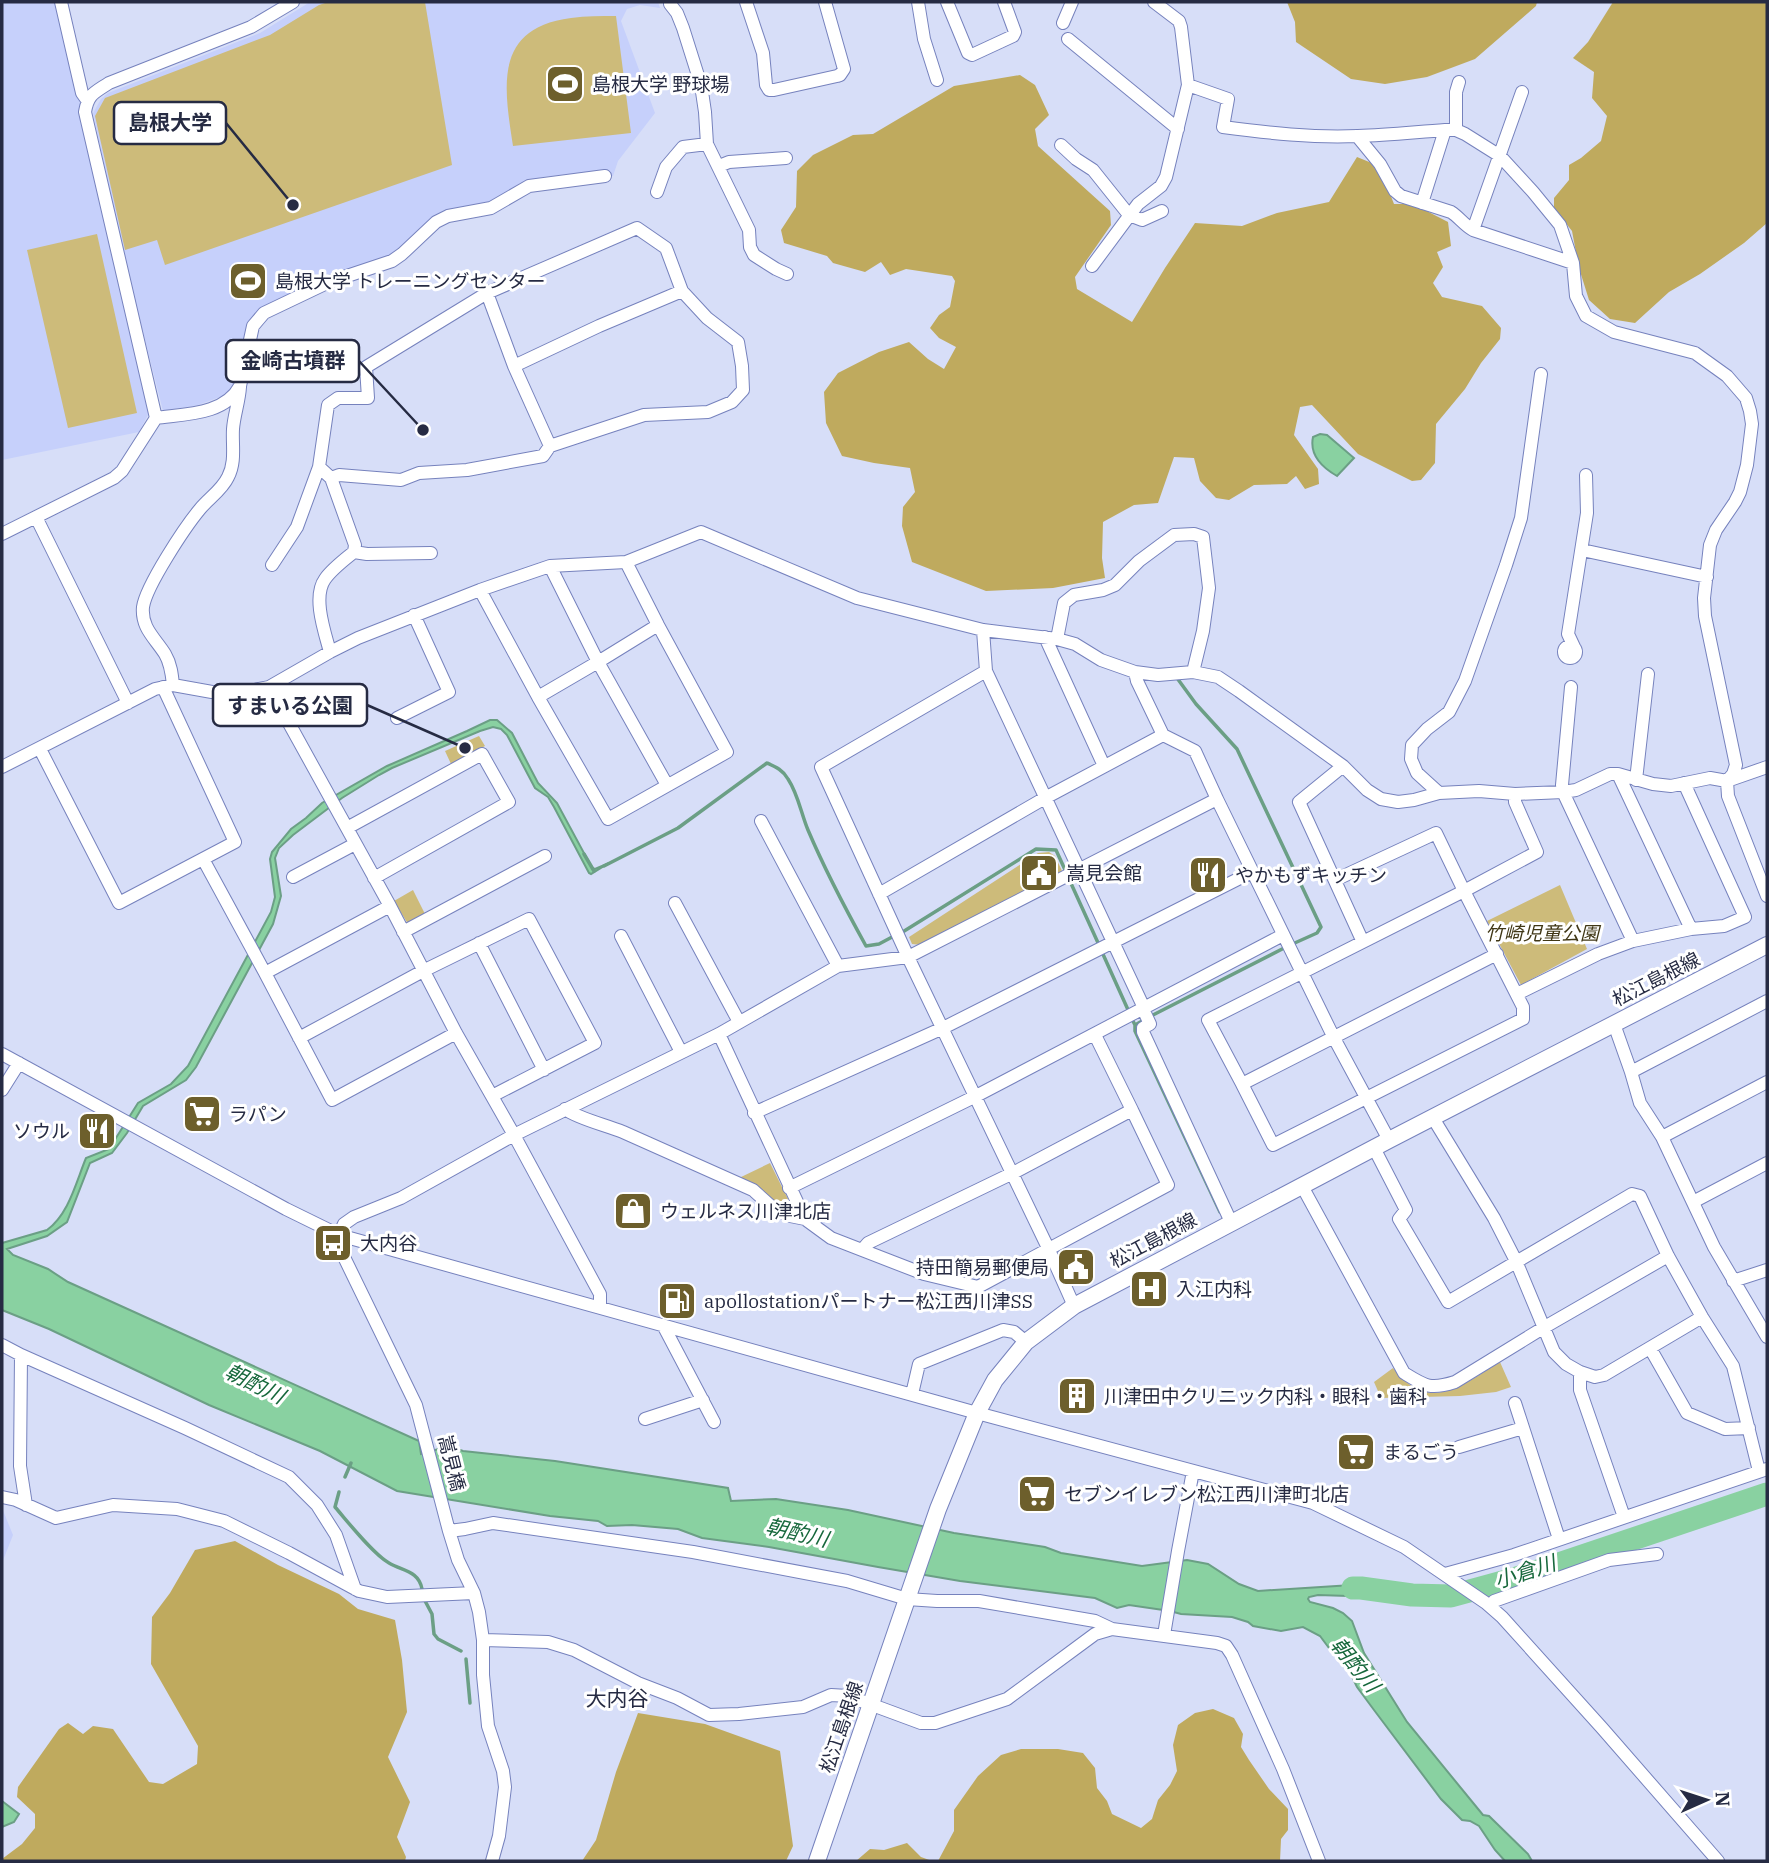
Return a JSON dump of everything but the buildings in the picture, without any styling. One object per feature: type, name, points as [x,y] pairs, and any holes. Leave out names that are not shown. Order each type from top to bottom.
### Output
[{"type":"main road","name":"松江島根線","points":[[817,1861],[938,1509],[976,1413],[995,1380],[1026,1342],[1074,1306],[1767,945]]},
{"type":"street","points":[[61,2],[82,93],[87,100]]},
{"type":"street","points":[[2,534],[114,478],[122,471],[156,418],[85,112],[87,100],[109,83],[251,27],[293,2]]},
{"type":"street","points":[[746,2],[763,53],[766,85],[769,90],[774,90],[837,76],[844,69],[825,2]]},
{"type":"street","points":[[918,2],[937,80]]},
{"type":"street","points":[[947,2],[968,53],[972,55],[1013,36],[1016,32],[1004,2]]},
{"type":"street","points":[[1063,23],[1072,2]]},
{"type":"street","points":[[1092,266],[1138,204],[1161,186],[1166,177],[1178,129],[1188,85],[1179,21],[1154,2]]},
{"type":"street","points":[[671,3],[683,28],[701,85],[707,144],[749,230],[750,247],[754,254],[787,274]]},
{"type":"street","points":[[1068,39],[1178,129]]},
{"type":"street","points":[[1422,203],[1451,130],[1459,82]]},
{"type":"street","points":[[1188,85],[1228,99],[1223,127],[1315,136],[1451,130],[1465,134],[1500,156],[1560,225],[1573,263],[1576,296],[1586,316],[1614,332],[1695,353],[1727,376],[1746,398],[1752,424],[1746,473],[1735,502],[1716,530],[1710,545],[1704,598],[1706,629],[1737,765],[1727,780],[1728,796],[1767,896]]},
{"type":"street","points":[[1473,230],[1522,92]]},
{"type":"street","points":[[1357,136],[1401,196],[1451,212],[1473,230],[1573,263]]},
{"type":"street","points":[[657,192],[666,167],[683,147],[707,144]]},
{"type":"street","points":[[1061,145],[1093,170],[1129,215],[1139,220],[1162,211]]},
{"type":"street","points":[[719,166],[729,162],[786,158]]},
{"type":"street","points":[[40,749],[119,903],[235,842],[168,686],[169,662],[146,628],[144,604],[160,568],[183,532],[228,478],[233,461],[233,429],[240,386],[250,335],[258,318],[329,282],[392,261],[436,222],[448,216],[491,208],[528,186],[606,176]]},
{"type":"street","points":[[272,565],[297,527],[319,467],[328,405],[338,398],[368,398],[366,367],[487,293],[637,228],[666,248],[682,291],[707,318],[738,342],[743,390],[732,402],[708,412],[644,415],[550,446],[543,456],[467,470],[419,473],[401,480],[339,475],[331,478]]},
{"type":"street","points":[[514,366],[682,291]]},
{"type":"street","points":[[487,293],[514,366],[550,446]]},
{"type":"street","points":[[1439,793],[1416,773],[1411,759],[1412,746],[1427,729],[1449,712],[1465,681],[1506,565],[1521,518],[1541,374]]},
{"type":"street","points":[[156,418],[217,407],[227,402],[240,386]]},
{"type":"street","points":[[319,467],[331,478],[355,545],[354,552],[325,579],[321,587],[320,613],[330,652]]},
{"type":"street","points":[[1575,649],[1568,634],[1587,513],[1586,475]]},
{"type":"street","points":[[36,517],[128,703]]},
{"type":"street","points":[[2,767],[128,703],[168,686],[231,693],[269,687],[330,652],[414,615],[480,590],[550,566],[626,562],[701,532],[857,598],[983,630],[1051,638],[1075,644],[1101,660],[1135,672],[1158,675],[1193,672],[1218,677],[1343,766],[1367,790],[1381,799],[1398,802],[1439,793],[1479,791],[1563,792],[1576,790],[1604,776],[1618,774],[1671,786],[1710,778],[1727,780],[1767,767]]},
{"type":"street","points":[[1104,766],[1051,638],[1064,603],[1074,596],[1115,585],[1162,542],[1174,535],[1194,534],[1203,537],[1209,588],[1203,631],[1193,672]]},
{"type":"street","points":[[1581,550],[1707,577]]},
{"type":"street","points":[[354,552],[431,553]]},
{"type":"street","points":[[480,590],[608,818],[727,752],[626,562]]},
{"type":"street","points":[[550,566],[598,662],[667,785]]},
{"type":"street","points":[[397,718],[449,692],[414,615]]},
{"type":"street","points":[[538,697],[658,625]]},
{"type":"street","points":[[983,630],[986,671],[1045,798],[1072,874],[1105,946],[1141,1014],[1150,1024],[1143,1028],[1143,1032],[1231,1222]]},
{"type":"street","points":[[986,671],[821,767],[1074,1306]]},
{"type":"street","points":[[1135,672],[1163,735],[1195,751],[1334,1038],[1389,1140]]},
{"type":"street","points":[[1636,780],[1648,674]]},
{"type":"street","points":[[269,687],[600,1294],[600,1307]]},
{"type":"street","points":[[1571,687],[1563,792],[1633,941]]},
{"type":"street","points":[[879,894],[1045,798],[1163,735]]},
{"type":"street","points":[[347,828],[482,754],[509,802],[374,878]]},
{"type":"street","points":[[1343,766],[1299,802],[1362,940]]},
{"type":"street","points":[[1618,774],[1691,929]]},
{"type":"street","points":[[1517,994],[1598,954],[1633,941],[1691,929],[1724,926],[1745,917],[1684,783]]},
{"type":"street","points":[[1335,880],[1437,834],[1464,891],[1524,1007],[1523,1019],[1273,1145],[1208,1020],[1362,940],[1464,891],[1537,852],[1515,802],[1515,793]]},
{"type":"street","points":[[339,1236],[344,1224],[354,1217],[401,1198],[514,1135],[719,1034],[838,966],[908,957],[1217,799]]},
{"type":"street","points":[[761,821],[838,966]]},
{"type":"street","points":[[293,877],[355,844]]},
{"type":"street","points":[[403,932],[545,856]]},
{"type":"street","points":[[203,859],[332,1100],[456,1033]]},
{"type":"street","points":[[754,1113],[943,1027],[1252,872]]},
{"type":"street","points":[[675,903],[739,1022]]},
{"type":"street","points":[[265,973],[390,906]]},
{"type":"street","points":[[299,1038],[423,971],[529,919],[595,1043],[492,1096]]},
{"type":"street","points":[[789,1188],[1141,1014],[1283,935]]},
{"type":"street","points":[[621,936],[681,1052]]},
{"type":"street","points":[[479,943],[544,1070]]},
{"type":"street","points":[[1242,1084],[1497,954]]},
{"type":"street","points":[[1631,1072],[1767,1001]]},
{"type":"street","points":[[1614,1024],[1640,1103],[1662,1137],[1714,1247],[1767,1337]]},
{"type":"street","points":[[719,1034],[805,1219]]},
{"type":"street","points":[[565,1109],[573,1115],[602,1123],[753,1190],[773,1208],[805,1219],[831,1238],[924,1274],[978,1287],[1168,1185],[1095,1035]]},
{"type":"street","points":[[2,1054],[339,1236],[976,1413],[1313,1503],[1404,1547],[1490,1602],[1718,1861]]},
{"type":"street","points":[[2,1090],[19,1063]]},
{"type":"street","points":[[1662,1137],[1767,1082]]},
{"type":"street","points":[[862,1250],[868,1243],[1013,1173],[1132,1110]]},
{"type":"street","points":[[1433,1118],[1494,1218],[1516,1261],[1554,1352],[1566,1364],[1595,1377],[1604,1375],[1702,1317]]},
{"type":"street","points":[[1374,1148],[1406,1210],[1399,1219],[1448,1303],[1632,1194],[1640,1196],[1668,1256],[1733,1366],[1763,1470],[1449,1577]]},
{"type":"street","points":[[1693,1202],[1767,1163]]},
{"type":"street","points":[[1302,1186],[1404,1373],[1424,1386],[1444,1386],[1455,1382],[1668,1256]]},
{"type":"street","name":"嵩見橋","points":[[339,1236],[344,1257],[420,1417],[449,1531],[479,1612],[488,1726],[503,1771],[505,1787],[499,1836],[492,1861]]},
{"type":"street","points":[[1733,1282],[1767,1270]]},
{"type":"street","points":[[663,1325],[714,1422]]},
{"type":"street","points":[[912,1394],[919,1364],[1003,1331],[1014,1332],[1026,1342]]},
{"type":"street","points":[[2,1345],[289,1477],[317,1505],[336,1535],[355,1588]]},
{"type":"street","points":[[1650,1348],[1687,1413],[1725,1429],[1749,1428]]},
{"type":"street","points":[[21,1355],[20,1466],[26,1504]]},
{"type":"street","points":[[1580,1372],[1580,1390],[1624,1517]]},
{"type":"street","points":[[645,1419],[703,1400]]},
{"type":"street","points":[[1515,1403],[1559,1539]]},
{"type":"street","points":[[1459,1447],[1523,1428]]},
{"type":"street","points":[[1165,1630],[1193,1471]]},
{"type":"street","points":[[2,1497],[26,1504],[56,1518],[113,1505],[177,1509],[224,1521],[355,1588],[387,1597],[474,1593]]},
{"type":"street","points":[[449,1531],[493,1523],[560,1532],[693,1552],[835,1578],[937,1601],[979,1601],[1095,1621],[1112,1629]]},
{"type":"street","points":[[1490,1602],[1609,1560],[1657,1554]]},
{"type":"street","points":[[483,1640],[548,1642],[574,1650],[638,1683],[709,1714],[739,1714],[803,1707],[831,1695],[848,1696],[921,1723],[935,1723],[1007,1699],[1095,1634],[1112,1629],[1165,1630],[1217,1643],[1226,1646],[1231,1655],[1283,1769],[1319,1861]]},
{"type":"shaded area","points":[[2,2],[57,2],[149,413],[139,432],[2,460]]},
{"type":"shaded area","points":[[310,2],[658,2],[660,8],[640,5],[627,9],[621,21],[655,113],[618,161],[613,176],[596,171],[543,177],[520,183],[486,204],[464,207],[381,260],[345,270],[258,310],[247,323],[234,385],[223,396],[198,405],[163,411],[122,249],[93,113],[108,93],[260,33]]},
{"type":"shaded area","points":[[1287,2],[1537,2],[1536,6],[1475,59],[1427,77],[1385,84],[1351,79],[1296,42],[1295,22]]},
{"type":"shaded area","points":[[1613,2],[1767,2],[1767,223],[1700,274],[1669,292],[1635,323],[1610,319],[1589,300],[1572,231],[1554,208],[1554,198],[1569,180],[1569,165],[1601,141],[1607,116],[1592,98],[1594,72],[1573,58],[1588,42]]},
{"type":"shaded area","points":[[1020,75],[1035,85],[1049,115],[1035,129],[1038,146],[1110,211],[1111,225],[1075,277],[1077,289],[1132,322],[1195,223],[1242,226],[1277,213],[1329,202],[1357,157],[1379,166],[1394,204],[1413,204],[1448,222],[1451,246],[1437,252],[1443,267],[1433,283],[1442,297],[1482,306],[1501,328],[1500,339],[1465,389],[1436,424],[1435,463],[1421,480],[1412,481],[1358,454],[1312,405],[1300,407],[1294,435],[1318,469],[1319,484],[1305,489],[1296,476],[1287,484],[1254,485],[1229,500],[1216,498],[1200,481],[1194,458],[1174,457],[1158,503],[1134,505],[1103,522],[1102,558],[1105,578],[1053,588],[986,591],[912,562],[902,526],[903,507],[915,492],[910,468],[842,456],[826,423],[824,392],[838,373],[879,352],[909,342],[944,369],[956,347],[939,338],[930,328],[939,315],[950,307],[955,281],[952,276],[906,269],[890,275],[881,262],[865,272],[833,263],[827,256],[784,243],[781,230],[796,207],[797,171],[813,155],[853,135],[873,134],[954,86]]},
{"type":"shaded area","points":[[2,1508],[13,1535],[2,1563]]},
{"type":"shaded area","points":[[235,1541],[339,1594],[358,1609],[395,1620],[407,1712],[388,1757],[410,1802],[397,1837],[406,1857],[405,1861],[2,1861],[22,1844],[35,1828],[35,1814],[17,1797],[18,1787],[59,1729],[68,1723],[83,1734],[93,1726],[113,1729],[149,1782],[163,1784],[197,1764],[198,1746],[151,1664],[152,1617],[170,1593],[195,1550]]},
{"type":"shaded area","points":[[1213,1709],[1234,1718],[1243,1734],[1241,1747],[1269,1789],[1288,1809],[1288,1830],[1281,1839],[1280,1861],[938,1861],[954,1831],[954,1810],[978,1776],[1001,1755],[1021,1749],[1058,1749],[1083,1753],[1095,1768],[1097,1788],[1107,1801],[1112,1814],[1141,1828],[1152,1819],[1158,1800],[1177,1771],[1173,1745],[1178,1725],[1195,1713]]},
{"type":"shaded area","points":[[638,1713],[705,1724],[780,1751],[793,1846],[786,1861],[582,1861],[596,1840],[616,1772]]},
{"type":"shaded area","points":[[907,1843],[921,1857],[932,1861],[856,1861],[870,1849],[884,1850]]},
{"type":"green space","points":[[328,2],[425,2],[452,165],[165,265],[157,240],[125,250],[95,116],[105,98],[270,35]]},
{"type":"green space","name":"島根大学 野球場","points":[[616,16],[631,133],[513,146],[507,82],[509,64],[516,47],[528,34],[546,24],[577,17]]},
{"type":"green space","points":[[97,234],[137,413],[68,428],[27,250]]},
{"type":"green space","points":[[479,736],[485,746],[451,764],[445,751]]},
{"type":"green space","points":[[1049,852],[1055,856],[1062,871],[922,945],[912,944],[909,937],[1038,853]]},
{"type":"green space","name":"竹崎児童公園","points":[[1560,885],[1587,949],[1521,985],[1487,921]]},
{"type":"green space","points":[[413,890],[425,914],[408,924],[394,901]]},
{"type":"green space","points":[[770,1163],[793,1211],[776,1207],[739,1178]]},
{"type":"green space","points":[[1500,1362],[1511,1387],[1496,1392],[1460,1396],[1381,1398],[1374,1382],[1393,1368],[1406,1382],[1420,1390],[1433,1393],[1446,1391]]},
{"type":"water","points":[[1327,435],[1354,458],[1337,476],[1315,456],[1313,437]]},
{"type":"water","name":"朝酌川","points":[[490,720],[497,720],[512,733],[538,783],[557,803],[592,868],[609,863],[589,873],[548,797],[535,788],[507,735],[501,729],[493,727],[392,768],[342,798],[279,848],[275,858],[281,896],[273,924],[196,1067],[186,1080],[143,1106],[112,1153],[90,1163],[67,1222],[47,1236],[7,1249],[13,1255],[48,1269],[68,1282],[419,1441],[421,1454],[449,1446],[463,1451],[555,1461],[728,1488],[731,1501],[776,1499],[848,1510],[954,1533],[1142,1566],[1187,1560],[1208,1564],[1239,1584],[1258,1591],[1352,1585],[1374,1587],[1391,1594],[1364,1592],[1348,1596],[1318,1595],[1308,1599],[1343,1613],[1352,1621],[1364,1653],[1407,1722],[1483,1815],[1489,1816],[1532,1861],[1505,1861],[1479,1826],[1462,1820],[1441,1799],[1357,1687],[1343,1658],[1329,1648],[1320,1636],[1303,1627],[1281,1631],[1253,1626],[1232,1617],[1181,1614],[1129,1605],[1117,1608],[1095,1598],[960,1581],[769,1547],[702,1538],[678,1529],[607,1526],[598,1521],[550,1516],[397,1491],[320,1451],[209,1405],[49,1329],[2,1310],[2,1243],[47,1230],[55,1223],[71,1197],[86,1158],[109,1149],[138,1103],[171,1084],[188,1066],[271,912],[275,897],[270,859],[272,852],[291,829],[322,803],[387,766]]},
{"type":"water","points":[[2,1801],[19,1814],[14,1822],[2,1827]]},
{"type":"waterway","points":[[1151,1016],[1317,933],[1321,927],[1237,749],[1196,704],[1177,678]]},
{"type":"waterway","points":[[604,866],[678,828],[767,763],[782,771],[791,785],[821,860],[866,946],[879,944],[894,936]]},
{"type":"waterway","points":[[901,933],[1036,849],[1056,850],[1066,872]]},
{"type":"waterway","points":[[584,854],[594,871]]},
{"type":"waterway","points":[[1069,879],[1099,945]]},
{"type":"waterway","points":[[1102,952],[1129,1012]]},
{"type":"waterway","points":[[1132,1019],[1135,1025],[1144,1020]]},
{"type":"waterway","points":[[1135,1025],[1135,1031],[1220,1212]]},
{"type":"waterway","points":[[345,1477],[351,1463]]},
{"type":"waterway","points":[[339,1492],[335,1507],[383,1559],[418,1578],[422,1589]]},
{"type":"waterway","name":"小倉川","points":[[1353,1588],[1412,1595],[1451,1596],[1517,1578],[1767,1494]]},
{"type":"waterway","points":[[424,1599],[432,1614],[434,1634],[461,1651]]},
{"type":"waterway","points":[[466,1659],[470,1703]]},
{"type":"place","name":"島根大学 野球場","points":[[565,84]]},
{"type":"place","name":"島根大学","points":[[293,205]]},
{"type":"place","name":"島根大学 トレーニングセンター","points":[[248,281]]},
{"type":"place","name":"金崎古墳群","points":[[423,430]]},
{"type":"place","name":"すまいる公園","points":[[465,748]]},
{"type":"place","name":"嵩見会館","points":[[1039,873]]},
{"type":"place","name":"やかもずキッチン","points":[[1208,875]]},
{"type":"place","name":"ラパン","points":[[202,1114]]},
{"type":"place","name":"ソウル","points":[[97,1131]]},
{"type":"place","name":"ウェルネス川津北店","points":[[633,1211]]},
{"type":"place","name":"大内谷","points":[[333,1243]]},
{"type":"place","name":"持田簡易郵便局","points":[[1076,1267]]},
{"type":"place","name":"入江内科","points":[[1149,1289]]},
{"type":"place","name":"apollostationパートナー松江西川津SS","points":[[677,1301]]},
{"type":"place","name":"川津田中クリニック内科・眼科・歯科","points":[[1077,1396]]},
{"type":"place","name":"まるごう","points":[[1356,1452]]},
{"type":"place","name":"セブンイレブン松江西川津町北店","points":[[1037,1494]]},
{"type":"district","name":"大内谷","points":[[617,1699]]}]
